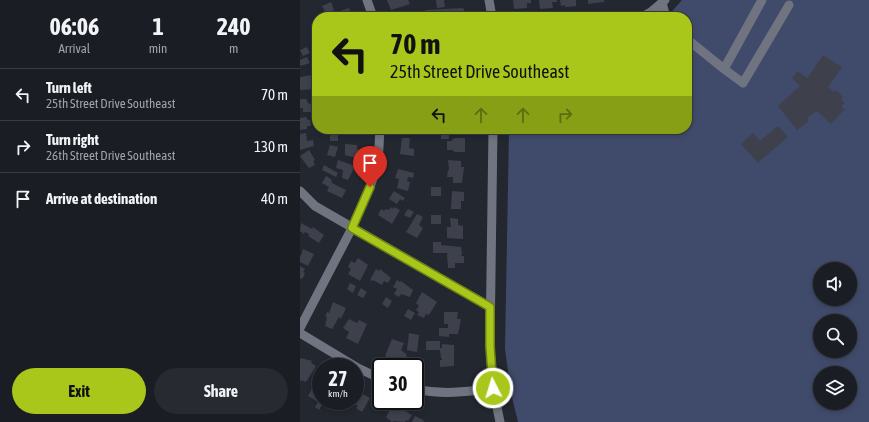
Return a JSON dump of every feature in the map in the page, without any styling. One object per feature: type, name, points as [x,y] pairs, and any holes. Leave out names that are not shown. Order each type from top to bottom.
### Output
[{"type":"street","points":[[367,0],[371,12]]},
{"type":"street","points":[[489,0],[491,12]]},
{"type":"street","points":[[724,69],[762,0]]},
{"type":"street","points":[[649,12],[664,2],[665,12]]},
{"type":"street","points":[[692,43],[743,83],[788,4]]},
{"type":"street","points":[[300,328],[352,228],[370,187],[378,164],[380,134]]},
{"type":"street","points":[[493,134],[490,346],[493,388],[500,422]]},
{"type":"street","points":[[300,191],[315,206],[490,307]]},
{"type":"street","points":[[300,333],[358,368],[372,375]]},
{"type":"street","points":[[424,391],[457,393],[493,388]]},
{"type":"shaded area","points":[[682,0],[869,0],[869,422],[518,422],[511,393],[505,349],[509,134],[692,134],[692,12],[671,12]]},
{"type":"building","points":[[387,0],[408,0],[410,4],[391,10]]},
{"type":"building","points":[[436,0],[444,0],[445,7],[437,8]]},
{"type":"building","points":[[513,0],[531,0],[531,3],[527,3],[527,8],[514,9]]},
{"type":"building","points":[[539,0],[557,0],[557,2],[552,2],[553,8],[540,9]]},
{"type":"building","points":[[560,0],[576,0],[576,6],[561,6]]},
{"type":"building","points":[[588,0],[604,0],[604,2],[588,4]]},
{"type":"building","points":[[331,2],[334,10],[325,12],[322,6]]},
{"type":"building","points":[[349,8],[350,12],[337,12]]},
{"type":"building","points":[[462,8],[464,9],[464,12],[425,12],[425,10]]},
{"type":"building","points":[[307,47],[310,53],[303,56],[300,50]]},
{"type":"building","points":[[823,55],[842,67],[828,87],[834,92],[836,90],[843,97],[841,99],[845,103],[841,106],[845,109],[831,124],[817,111],[807,118],[809,121],[797,130],[778,106],[800,86],[792,78],[798,71],[807,78]]},
{"type":"building","points":[[307,57],[310,63],[300,66],[300,60]]},
{"type":"building","points":[[312,75],[312,89],[300,90],[300,77]]},
{"type":"building","points":[[300,99],[306,99],[309,104],[312,104],[312,112],[303,112],[303,108],[300,108]]},
{"type":"building","points":[[306,117],[310,120],[311,126],[307,126],[307,129],[300,130],[300,118]]},
{"type":"building","points":[[778,126],[788,137],[758,163],[741,144],[753,133],[760,141]]},
{"type":"building","points":[[306,133],[307,141],[313,140],[314,146],[300,150],[300,134]]},
{"type":"building","points":[[330,134],[338,134],[338,141],[330,141]]},
{"type":"building","points":[[358,134],[358,135],[342,135]]},
{"type":"building","points":[[441,134],[449,134],[449,139],[441,139]]},
{"type":"building","points":[[402,138],[410,138],[409,148],[414,149],[414,156],[400,154]]},
{"type":"building","points":[[465,138],[465,152],[447,150],[447,141],[452,141],[452,139]]},
{"type":"building","points":[[345,144],[357,145],[357,149],[359,149],[358,156],[356,155],[356,158],[345,155]]},
{"type":"building","points":[[330,145],[338,147],[335,157],[327,155]]},
{"type":"building","points":[[309,150],[315,160],[313,161],[315,165],[309,168],[300,156]]},
{"type":"building","points":[[338,160],[355,166],[348,180],[342,178],[343,170],[336,168]]},
{"type":"building","points":[[448,160],[461,161],[461,167],[464,167],[462,183],[453,183],[453,177],[447,177],[449,170]]},
{"type":"building","points":[[324,165],[338,173],[336,177],[322,170]]},
{"type":"building","points":[[398,169],[414,173],[413,178],[408,177],[407,181],[410,182],[408,191],[397,188],[399,179],[395,178]]},
{"type":"building","points":[[326,176],[331,179],[332,183],[346,190],[342,198],[327,191],[329,187],[322,183]]},
{"type":"building","points":[[431,187],[441,187],[441,196],[431,196]]},
{"type":"building","points":[[394,191],[405,198],[403,201],[400,199],[397,204],[389,199]]},
{"type":"building","points":[[452,191],[464,192],[464,201],[461,201],[461,209],[451,209]]},
{"type":"building","points":[[391,207],[393,209],[394,207],[400,210],[392,224],[378,215],[381,209],[384,211],[386,209],[389,210]]},
{"type":"building","points":[[408,209],[414,212],[410,218],[404,215]]},
{"type":"building","points":[[417,214],[423,217],[419,225],[423,228],[417,238],[406,232]]},
{"type":"building","points":[[431,215],[441,215],[441,224],[431,224]]},
{"type":"building","points":[[450,218],[458,219],[458,225],[463,226],[463,239],[447,238],[447,227],[451,227]]},
{"type":"building","points":[[301,223],[312,229],[313,227],[324,235],[319,243],[308,236],[309,234],[305,232],[304,234],[300,231]]},
{"type":"building","points":[[433,242],[441,242],[441,245],[461,247],[462,255],[460,256],[464,256],[464,263],[455,263],[455,268],[448,268],[447,253],[433,253]]},
{"type":"building","points":[[303,249],[314,254],[308,266],[300,262],[300,255],[301,256]]},
{"type":"building","points":[[358,258],[368,265],[360,281],[348,274],[351,269],[348,267],[351,261],[355,263]]},
{"type":"building","points":[[300,266],[305,269],[302,279],[300,278]]},
{"type":"building","points":[[376,269],[379,271],[380,269],[391,278],[388,283],[384,281],[382,285],[370,280]]},
{"type":"building","points":[[397,280],[400,282],[401,281],[413,290],[410,297],[401,294],[399,297],[394,294],[397,289],[393,287]]},
{"type":"building","points":[[350,283],[356,286],[353,293],[347,289]]},
{"type":"building","points":[[361,288],[367,292],[363,298],[357,295]]},
{"type":"building","points":[[422,292],[437,302],[429,315],[426,314],[424,318],[417,315],[419,312],[416,310],[419,306],[416,303]]},
{"type":"building","points":[[386,297],[392,301],[388,308],[382,304]]},
{"type":"building","points":[[333,302],[346,308],[341,319],[339,317],[332,329],[325,326],[327,317],[325,316],[327,312],[329,313]]},
{"type":"building","points":[[408,309],[415,313],[411,320],[404,316]]},
{"type":"building","points":[[444,312],[458,312],[457,319],[461,319],[458,334],[449,334],[449,337],[439,336],[439,328],[448,328],[448,324],[444,324]]},
{"type":"building","points":[[349,319],[357,323],[359,320],[367,324],[358,344],[346,338],[349,332],[343,328]]},
{"type":"building","points":[[409,333],[419,335],[417,352],[407,350]]},
{"type":"building","points":[[392,339],[404,343],[401,350],[407,355],[406,357],[408,358],[389,358],[385,356]]},
{"type":"building","points":[[426,341],[440,341],[440,348],[442,348],[442,344],[454,345],[454,366],[440,367],[440,360],[442,359],[440,350],[426,350]]},
{"type":"building","points":[[301,358],[312,361],[312,372],[306,382],[301,380],[300,382]]},
{"type":"building","points":[[312,389],[312,398],[308,396]]},
{"type":"building","points":[[364,395],[370,398],[364,408]]},
{"type":"building","points":[[390,410],[403,410],[412,415],[408,421],[406,420],[405,422],[392,422],[386,417]]},
{"type":"building","points":[[415,416],[423,420],[424,422],[412,422]]},
{"type":"route","points":[[370,187],[352,228],[490,307],[490,346],[493,388]]}]
